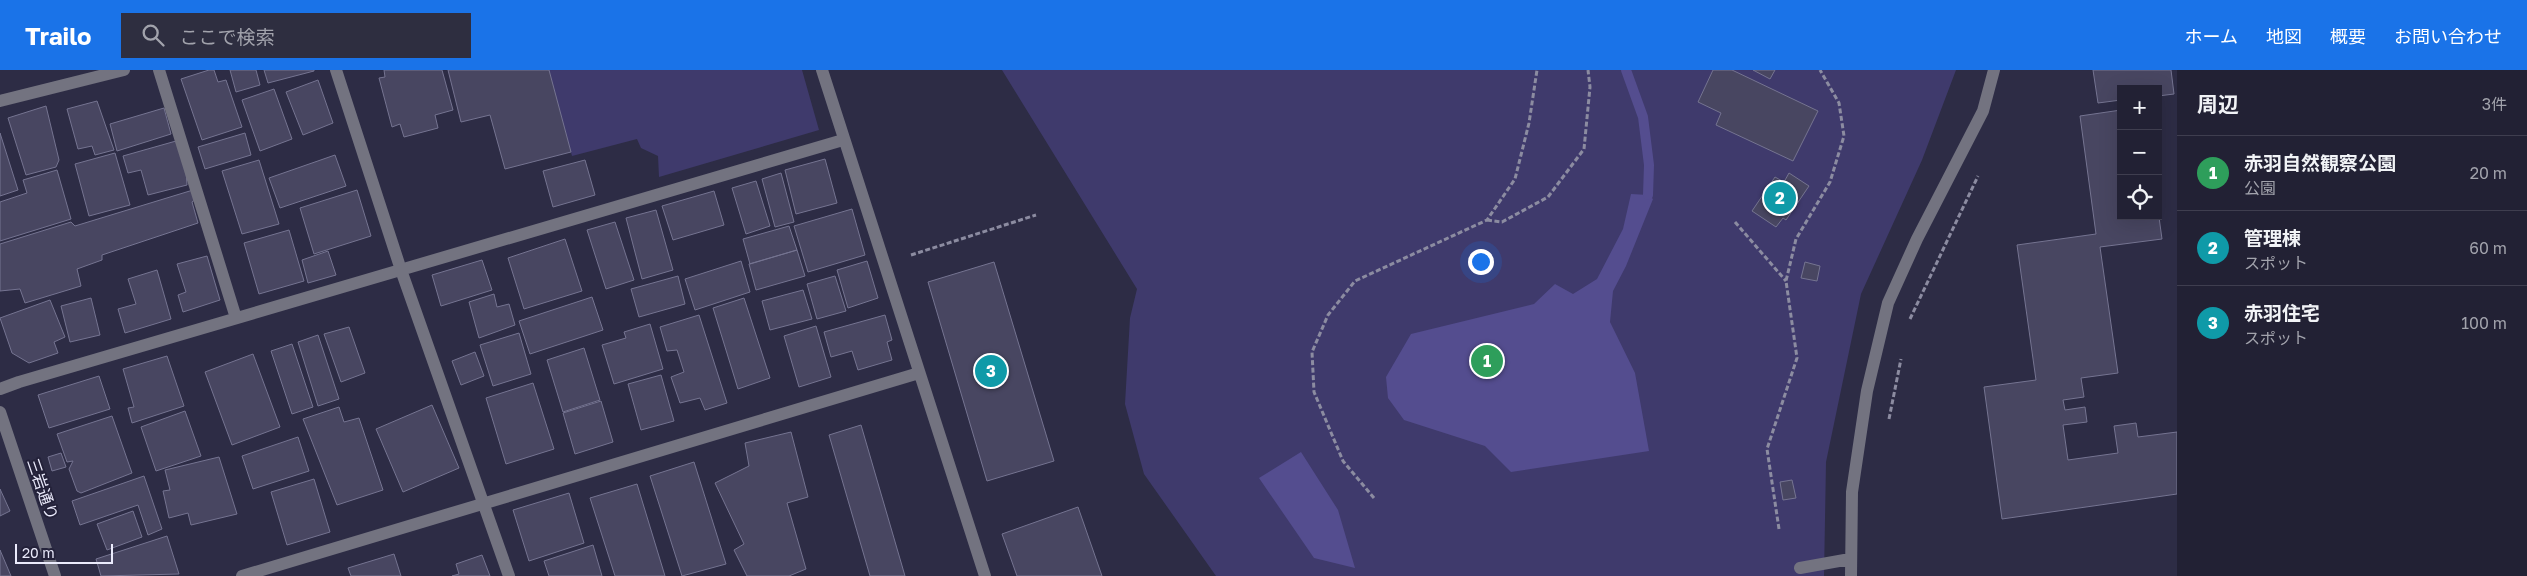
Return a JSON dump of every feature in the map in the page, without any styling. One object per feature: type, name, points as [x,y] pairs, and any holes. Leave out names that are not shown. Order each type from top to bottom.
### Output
[{"type":"street","points":[[0,100],[124,70]]},
{"type":"street","points":[[158,70],[236,318]]},
{"type":"street","points":[[336,70],[400,270],[508,576]]},
{"type":"street","points":[[822,70],[985,576]]},
{"type":"street","points":[[1851,576],[1852,492],[1867,391],[1888,303],[1917,239],[1983,112],[1994,70]]},
{"type":"street","points":[[0,389],[843,140]]},
{"type":"street","points":[[242,576],[919,373]]},
{"type":"street","name":"三岩通り","points":[[0,412],[56,576]]},
{"type":"street","points":[[1800,568],[1850,559]]},
{"type":"path","points":[[1374,498],[1343,461],[1314,392],[1312,352],[1328,315],[1355,280],[1488,220],[1515,179],[1529,123],[1537,70]]},
{"type":"path","points":[[1488,220],[1502,222],[1548,197],[1584,149],[1590,87],[1588,70]]},
{"type":"path","points":[[1779,529],[1767,449],[1797,358],[1786,281],[1796,239],[1830,182],[1844,136],[1839,103],[1820,70]]},
{"type":"path","points":[[1909,322],[1980,172]]},
{"type":"path","points":[[911,255],[1036,215]]},
{"type":"path","points":[[1735,222],[1786,281]]},
{"type":"path","points":[[1887,428],[1903,350]]},
{"type":"shaded area","points":[[548,70],[802,70],[819,130],[659,177],[658,156],[641,148],[637,139],[572,156]]},
{"type":"shaded area","points":[[1002,70],[1956,70],[1922,160],[1861,294],[1826,462],[1824,576],[1216,576],[1144,474],[1125,404],[1130,318],[1137,289]]},
{"type":"shaded area","points":[[1631,194],[1648,195],[1653,199],[1626,266],[1613,291],[1610,322],[1635,373],[1649,451],[1511,472],[1485,446],[1404,420],[1388,398],[1386,377],[1411,334],[1534,304],[1555,284],[1573,294],[1597,279],[1623,229]]},
{"type":"shaded area","points":[[1301,452],[1338,510],[1355,568],[1314,558],[1259,478]]},
{"type":"building","points":[[214,70],[218,82],[226,80],[242,127],[202,140],[181,79]]},
{"type":"building","points":[[230,70],[256,70],[260,85],[236,92]]},
{"type":"building","points":[[264,70],[314,70],[314,71],[268,83]]},
{"type":"building","points":[[384,70],[442,70],[453,110],[435,115],[438,128],[404,137],[400,124],[392,127],[379,78],[385,77]]},
{"type":"building","points":[[448,70],[549,70],[571,152],[505,169],[490,115],[461,122]]},
{"type":"building","points":[[1713,70],[1732,70],[1818,111],[1793,161],[1716,125],[1721,113],[1698,102]]},
{"type":"building","points":[[1753,70],[1775,70],[1770,79]]},
{"type":"building","points":[[2093,70],[2171,70],[2174,94],[2162,96],[2162,85],[2117,85],[2117,101],[2098,103]]},
{"type":"building","points":[[318,80],[333,123],[303,135],[286,92]]},
{"type":"building","points":[[274,89],[292,139],[260,151],[242,100]]},
{"type":"building","points":[[97,101],[114,150],[95,155],[92,146],[78,149],[67,109]]},
{"type":"building","points":[[46,106],[59,160],[56,167],[26,175],[8,118]]},
{"type":"building","points":[[164,108],[171,134],[117,151],[110,124]]},
{"type":"building","points":[[2117,111],[2117,220],[2159,220],[2162,239],[2100,247],[2118,373],[2081,378],[2084,397],[2063,400],[2065,410],[2085,407],[2087,422],[2063,425],[2068,460],[2118,453],[2114,426],[2136,423],[2138,437],[2177,432],[2177,494],[2002,519],[1984,387],[2036,380],[2017,245],[2096,234],[2080,116]]},
{"type":"building","points":[[0,133],[18,190],[0,196]]},
{"type":"building","points":[[245,133],[251,155],[205,169],[198,147]]},
{"type":"building","points":[[176,141],[185,156],[187,185],[148,195],[141,170],[128,173],[123,156]]},
{"type":"building","points":[[115,153],[130,205],[89,216],[75,164]]},
{"type":"building","points":[[335,155],[346,186],[280,208],[269,178]]},
{"type":"building","points":[[825,159],[837,203],[796,214],[785,170]]},
{"type":"building","points":[[259,160],[279,224],[242,234],[222,171]]},
{"type":"building","points":[[585,160],[595,195],[553,207],[543,171]]},
{"type":"building","points":[[57,170],[71,219],[0,241],[0,202],[27,193],[23,180]]},
{"type":"building","points":[[781,173],[794,222],[775,227],[762,179]]},
{"type":"building","points":[[1789,173],[1809,186],[1786,220],[1783,218],[1776,227],[1752,211],[1775,177],[1784,182]]},
{"type":"building","points":[[756,181],[770,226],[746,234],[732,188]]},
{"type":"building","points":[[193,190],[196,199],[192,202],[198,223],[102,255],[102,260],[77,269],[81,286],[25,303],[20,289],[0,291],[0,244],[71,222],[75,226]]},
{"type":"building","points":[[357,190],[371,236],[314,254],[300,208]]},
{"type":"building","points":[[714,191],[724,225],[673,240],[662,206]]},
{"type":"building","points":[[852,209],[865,255],[808,272],[794,226]]},
{"type":"building","points":[[656,210],[673,270],[642,279],[626,218]]},
{"type":"building","points":[[615,222],[634,280],[606,289],[587,230]]},
{"type":"building","points":[[789,226],[797,250],[750,264],[743,239]]},
{"type":"building","points":[[289,230],[304,281],[259,294],[244,243]]},
{"type":"building","points":[[565,239],[582,291],[524,309],[508,258]]},
{"type":"building","points":[[797,250],[805,276],[756,290],[749,264]]},
{"type":"building","points":[[328,251],[336,275],[308,283],[302,260]]},
{"type":"building","points":[[207,256],[220,300],[183,312],[178,295],[186,292],[177,264]]},
{"type":"building","points":[[482,260],[492,290],[441,306],[432,275]]},
{"type":"building","points":[[741,261],[750,292],[695,310],[685,279]]},
{"type":"building","points":[[867,261],[878,298],[848,308],[837,270]]},
{"type":"building","points":[[994,262],[1054,461],[987,481],[928,282]]},
{"type":"building","points":[[1805,262],[1820,266],[1817,281],[1801,278]]},
{"type":"building","points":[[157,270],[171,319],[125,333],[118,309],[136,304],[128,279]]},
{"type":"building","points":[[678,276],[685,304],[639,317],[631,289]]},
{"type":"building","points":[[835,276],[846,311],[817,319],[807,284]]},
{"type":"building","points":[[803,290],[812,319],[770,330],[762,301]]},
{"type":"building","points":[[494,294],[497,307],[509,304],[515,325],[479,338],[469,302]]},
{"type":"building","points":[[592,297],[603,330],[530,354],[519,321]]},
{"type":"building","points":[[91,298],[100,335],[70,342],[61,306]]},
{"type":"building","points":[[744,298],[770,378],[738,389],[713,308]]},
{"type":"building","points":[[50,300],[65,337],[54,342],[58,353],[29,363],[12,353],[0,318]]},
{"type":"building","points":[[699,315],[727,403],[705,410],[700,398],[680,403],[671,377],[684,372],[677,350],[667,351],[660,327]]},
{"type":"building","points":[[885,315],[892,340],[887,342],[892,360],[858,370],[852,351],[831,357],[824,332]]},
{"type":"building","points":[[650,324],[663,369],[614,384],[602,345],[626,338],[624,332]]},
{"type":"building","points":[[816,326],[831,377],[799,387],[784,336]]},
{"type":"building","points":[[349,327],[365,373],[341,382],[324,334]]},
{"type":"building","points":[[519,333],[531,374],[493,386],[480,345]]},
{"type":"building","points":[[318,335],[339,399],[318,406],[298,342]]},
{"type":"building","points":[[292,344],[313,407],[292,414],[271,351]]},
{"type":"building","points":[[584,348],[600,400],[563,412],[547,360]]},
{"type":"building","points":[[475,352],[484,376],[461,385],[452,361]]},
{"type":"building","points":[[253,354],[280,427],[232,445],[205,372]]},
{"type":"building","points":[[167,356],[184,406],[132,423],[128,408],[134,407],[123,369]]},
{"type":"building","points":[[661,375],[674,421],[641,430],[628,384]]},
{"type":"building","points":[[99,376],[110,409],[49,428],[38,395]]},
{"type":"building","points":[[533,383],[554,449],[506,464],[486,398]]},
{"type":"building","points":[[601,401],[613,442],[575,454],[563,413]]},
{"type":"building","points":[[432,405],[459,468],[403,492],[376,429]]},
{"type":"building","points":[[339,407],[344,422],[359,418],[383,490],[337,505],[303,419]]},
{"type":"building","points":[[185,411],[201,456],[156,471],[141,427]]},
{"type":"building","points":[[112,416],[132,473],[81,493],[77,491],[69,469],[73,461],[67,462],[57,434]]},
{"type":"building","points":[[861,425],[905,576],[870,576],[829,435]]},
{"type":"building","points":[[791,432],[808,497],[787,503],[806,569],[789,576],[747,576],[734,550],[744,544],[715,483],[749,466],[745,443]]},
{"type":"building","points":[[298,437],[309,471],[253,489],[242,456]]},
{"type":"building","points":[[61,453],[66,467],[52,471],[48,457]]},
{"type":"building","points":[[219,457],[237,514],[191,525],[188,513],[169,518],[163,491],[170,490],[165,470]]},
{"type":"building","points":[[694,462],[726,564],[682,576],[650,476]]},
{"type":"building","points":[[144,476],[162,529],[148,535],[138,505],[80,525],[72,501]]},
{"type":"building","points":[[314,479],[330,532],[287,545],[271,492]]},
{"type":"building","points":[[1792,480],[1796,498],[1783,500],[1780,482]]},
{"type":"building","points":[[637,484],[665,576],[615,576],[590,498]]},
{"type":"building","points":[[0,489],[10,511],[0,516]]},
{"type":"building","points":[[569,493],[584,543],[529,561],[513,510]]},
{"type":"building","points":[[1078,507],[1102,576],[1017,576],[1002,534]]},
{"type":"building","points":[[133,511],[142,537],[107,550],[97,524]]},
{"type":"building","points":[[167,536],[179,574],[101,576],[96,559]]},
{"type":"building","points":[[593,545],[602,576],[549,576],[544,561]]},
{"type":"building","points":[[0,550],[11,576],[0,576]]},
{"type":"building","points":[[394,554],[401,576],[351,576],[348,568]]},
{"type":"building","points":[[482,555],[490,576],[452,576],[459,574],[456,564]]},
{"type":"waterway","points":[[1626,70],[1643,117],[1649,165],[1648,195]]},
{"type":"place","name":"管理棟","points":[[1780,198]]},
{"type":"place","name":"赤羽自然観察公園","points":[[1487,361]]},
{"type":"place","name":"赤羽住宅","points":[[991,371]]}]
